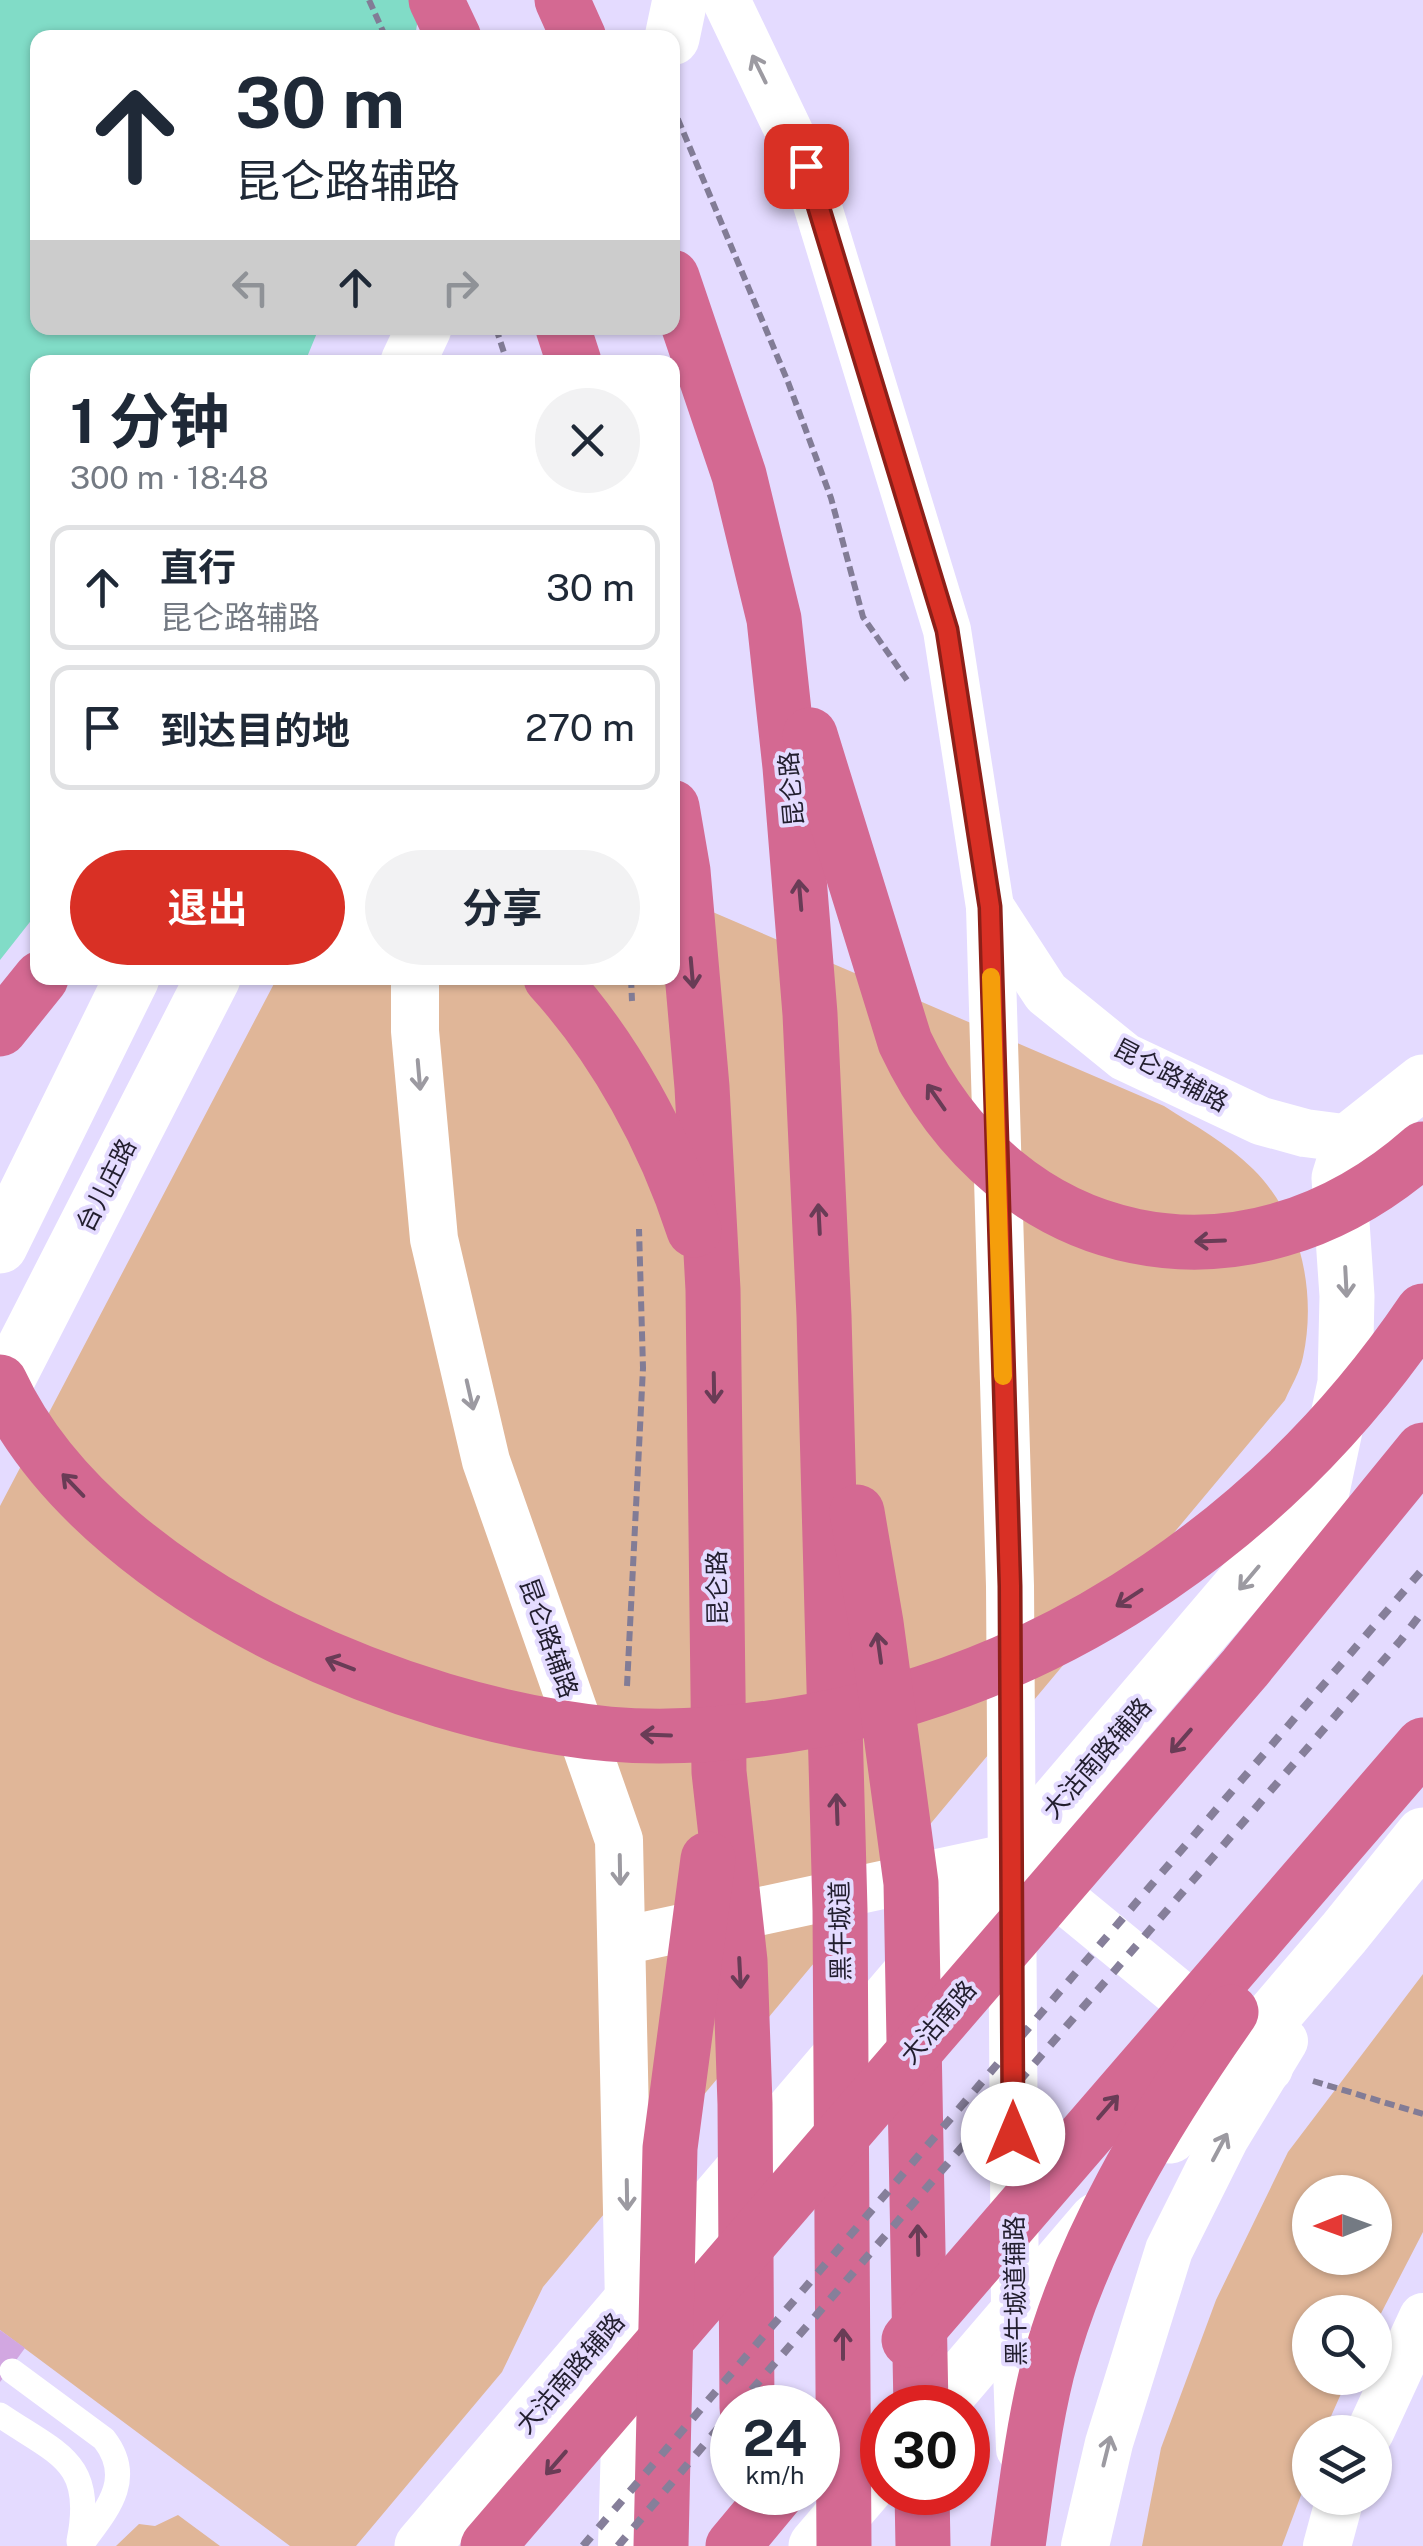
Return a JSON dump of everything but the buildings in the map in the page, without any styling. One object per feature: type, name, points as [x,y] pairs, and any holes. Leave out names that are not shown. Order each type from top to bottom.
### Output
[{"type":"highway","points":[[436,0],[450,30]]},
{"type":"highway","points":[[562,0],[575,30]]},
{"type":"highway","name":"昆仑路","points":[[680,301],[739,476],[774,619],[810,1014],[824,1316]]},
{"type":"highway","points":[[774,619],[905,1042],[920,1074],[962,1131],[987,1160],[1022,1189],[1094,1226],[1136,1236],[1210,1243],[1278,1231],[1330,1212],[1392,1174],[1423,1148]]},
{"type":"highway","name":"昆仑路","points":[[680,854],[702,1087],[713,1290],[720,1772]]},
{"type":"highway","points":[[0,1030],[35,985]]},
{"type":"highway","points":[[557,985],[584,1014],[654,1132],[684,1200],[713,1290]]},
{"type":"highway","points":[[0,1382],[52,1463],[114,1528],[184,1582],[254,1624],[331,1661],[493,1713],[610,1734],[687,1736],[757,1731],[859,1712],[1027,1655],[1094,1620],[1190,1556],[1316,1445],[1423,1312]]},
{"type":"highway","points":[[824,1316],[876,1623],[911,1883],[921,2385]]},
{"type":"highway","name":"黑牛城道","points":[[824,1316],[840,1910],[844,2546]]},
{"type":"highway","name":"大沽南路","points":[[488,2546],[1232,1682],[1423,1450]]},
{"type":"highway","points":[[840,2421],[1415,1755]]},
{"type":"highway","points":[[1018,2546],[1030,2452],[1048,2369],[1090,2249],[1186,2077],[1415,1755]]},
{"type":"highway","points":[[720,1772],[740,1961],[745,2104],[746,2385]]},
{"type":"highway","points":[[662,2546],[670,2148],[720,1772]]},
{"type":"highway","points":[[747,2515],[747,2546]]},
{"type":"highway","points":[[733,2546],[759,2515]]},
{"type":"highway","points":[[922,2515],[923,2546]]},
{"type":"street","points":[[565,30],[577,0]]},
{"type":"street","points":[[674,30],[680,0]]},
{"type":"street","name":"昆仑路辅路","points":[[726,0],[806,166],[947,630],[990,907],[1010,1586],[1012,1916]]},
{"type":"street","name":"昆仑路辅路","points":[[990,907],[1046,993],[1125,1057],[1261,1121],[1305,1134],[1351,1139]]},
{"type":"street","points":[[0,1246],[129,985]]},
{"type":"street","name":"台儿庄路","points":[[0,1394],[210,985]]},
{"type":"street","name":"昆仑路辅路","points":[[415,985],[415,1031],[434,1239],[486,1461],[620,1840],[629,2304]]},
{"type":"street","points":[[1351,1139],[1423,1082]]},
{"type":"street","name":"大沽南路辅路","points":[[422,2546],[1322,1490],[1345,1383],[1347,1296],[1339,1178],[1351,1139]]},
{"type":"street","points":[[956,2385],[1014,2317],[1257,2058],[1344,1933],[1423,1835]]},
{"type":"street","points":[[622,1942],[1012,1857],[1257,2058]]},
{"type":"street","name":"黑牛城道辅路","points":[[1012,1916],[1016,2407],[1029,2546]]},
{"type":"street","points":[[1085,2546],[1108,2442],[1169,2250],[1224,2138],[1257,2058]]},
{"type":"street","points":[[622,2546],[629,2304]]},
{"type":"street","points":[[1378,2415],[1423,2317]]},
{"type":"street","points":[[816,2546],[860,2495]]},
{"type":"street","points":[[1327,2546],[1335,2515]]},
{"type":"lane","points":[[12,2371],[104,2439],[113,2451],[117,2474],[114,2500],[79,2546]]},
{"type":"lane","points":[[0,2415],[69,2462],[82,2481],[84,2514],[79,2546]]},
{"type":"path","points":[[369,0],[382,30]]},
{"type":"path","points":[[680,125],[788,382],[831,498],[863,617],[915,691]]},
{"type":"path","points":[[632,985],[632,1016]]},
{"type":"path","points":[[626,1702],[644,1368],[639,1212]]},
{"type":"path","points":[[1257,2058],[1423,2114]]},
{"type":"shaded area","points":[[0,0],[421,0],[416,30],[30,30],[30,335],[316,335],[308,355],[30,355],[30,922],[0,960]]},
{"type":"shaded area","points":[[680,898],[1164,1106],[1222,1143],[1270,1188],[1294,1232],[1306,1282],[1303,1357],[1285,1400],[543,2287],[502,2372],[356,2546],[290,2546],[0,2330],[0,1506],[273,985],[680,985]]},
{"type":"shaded area","points":[[1423,1974],[1423,2232],[1390,2295],[1292,2295],[1292,2395],[1340,2395],[1332,2415],[1292,2415],[1294,2515],[1282,2546],[1142,2546],[1161,2448],[1216,2300],[1288,2152]]},
{"type":"shaded area","points":[[178,2515],[220,2546],[116,2546],[139,2524],[155,2526]]},
{"type":"railway","points":[[583,2546],[1423,1569]]},
{"type":"railway","points":[[756,2385],[1423,1611]]},
{"type":"railway","points":[[618,2546],[710,2438]]},
{"type":"slow traffic","points":[[991,977],[1003,1376]]},
{"type":"route","points":[[806,166],[947,630],[990,907],[1010,1586],[1013,2134]]}]
